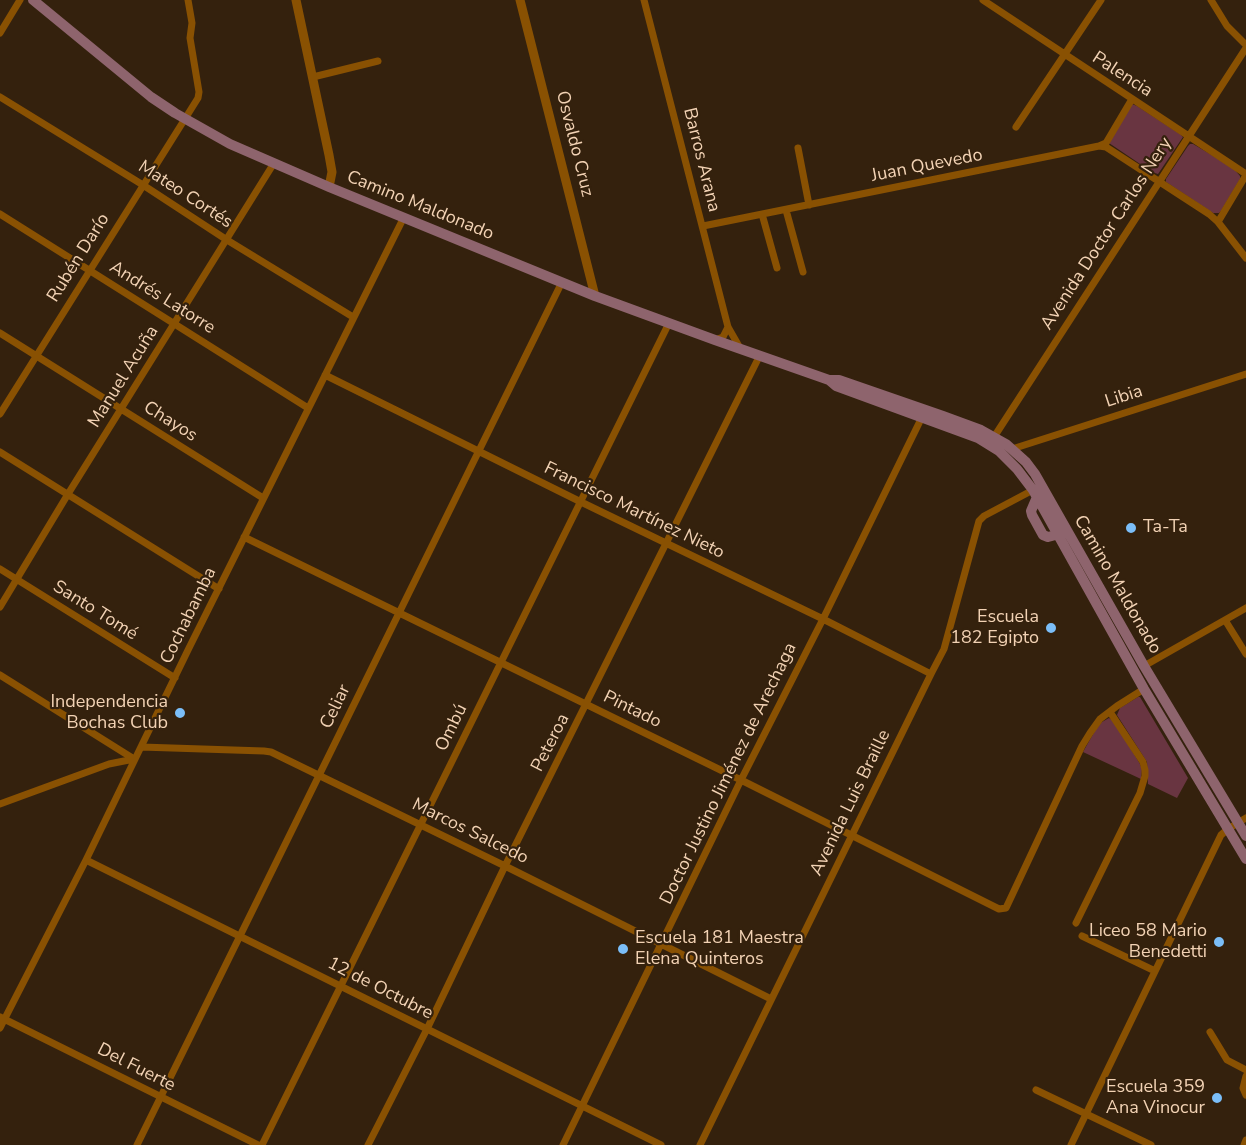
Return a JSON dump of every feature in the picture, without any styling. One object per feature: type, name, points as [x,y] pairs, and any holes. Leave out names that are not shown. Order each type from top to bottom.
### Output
[{"type":"main road","name":"Camino Maldonado","points":[[33,0],[152,97],[183,118],[230,144],[595,296],[829,380],[839,380],[924,413],[999,451],[1017,469],[1035,494]]},
{"type":"main road","name":"Camino Maldonado","points":[[924,413],[969,425],[994,437],[1012,448],[1035,474],[1144,689],[1246,859]]},
{"type":"main road","points":[[1035,494],[1031,511],[1043,535],[1048,537],[1063,532]]},
{"type":"main road","name":"Camino Maldonado","points":[[1063,532],[1144,666],[1242,820],[1246,836]]},
{"type":"street","points":[[0,33],[20,0]]},
{"type":"street","name":"Rubén Darío","points":[[0,414],[183,118],[198,98],[190,38],[192,23],[188,0]]},
{"type":"street","points":[[296,0],[331,164],[329,187]]},
{"type":"street","name":"Osvaldo Cruz","points":[[520,0],[595,296]]},
{"type":"street","name":"Barros Arana","points":[[644,0],[728,327],[740,348]]},
{"type":"street","name":"Palencia","points":[[983,0],[1246,175]]},
{"type":"street","points":[[1016,128],[1101,0]]},
{"type":"street","points":[[1211,0],[1227,26],[1246,47]]},
{"type":"street","name":"Avenida Doctor Carlos Nery","points":[[994,437],[1246,47]]},
{"type":"street","points":[[313,76],[378,61]]},
{"type":"street","name":"Mateo Cortés","points":[[0,97],[353,317]]},
{"type":"street","points":[[1100,146],[1106,143],[1132,99]]},
{"type":"street","points":[[1100,146],[1106,147],[1209,214],[1246,258]]},
{"type":"street","name":"Juan Quevedo","points":[[703,226],[1100,146]]},
{"type":"street","points":[[798,148],[809,205]]},
{"type":"street","name":"Manuel Acuña","points":[[0,607],[274,164]]},
{"type":"street","points":[[1218,222],[1246,175]]},
{"type":"street","points":[[786,210],[803,272]]},
{"type":"street","points":[[762,214],[777,268]]},
{"type":"street","name":"Cochabamba","points":[[0,1028],[2,1018],[86,860],[263,498],[404,217]]},
{"type":"street","name":"Andrés Latorre","points":[[1,218],[89,270],[308,408]]},
{"type":"street","name":"Celiar","points":[[137,1145],[562,282]]},
{"type":"street","name":"Ombú","points":[[260,1145],[669,323]]},
{"type":"street","points":[[715,340],[723,337],[728,327]]},
{"type":"street","name":"Chayos","points":[[0,333],[263,498]]},
{"type":"street","name":"Peteroa","points":[[368,1145],[760,355]]},
{"type":"street","name":"Libia","points":[[1012,448],[1246,374]]},
{"type":"street","name":"Francisco Martínez Nieto","points":[[325,375],[667,544],[823,618],[931,674]]},
{"type":"street","name":"Doctor Justino Jiménez de Arechaga","points":[[563,1145],[924,413]]},
{"type":"street","points":[[0,452],[219,589]]},
{"type":"street","name":"Avenida Luis Braille","points":[[700,1145],[944,649],[979,522],[984,516],[1035,494]]},
{"type":"street","name":"Pintado","points":[[244,537],[999,909],[1006,908],[1082,746],[1100,719],[1110,711]]},
{"type":"street","name":"Santo Tomé","points":[[0,569],[175,678]]},
{"type":"street","points":[[1144,666],[1246,608]]},
{"type":"street","points":[[1225,620],[1246,654]]},
{"type":"street","points":[[0,675],[134,759]]},
{"type":"street","points":[[1076,923],[1140,793],[1145,776],[1143,762],[1110,711],[1144,689]]},
{"type":"street","name":"Marcos Salcedo","points":[[141,747],[271,752],[771,999]]},
{"type":"street","points":[[0,804],[109,764],[134,759]]},
{"type":"street","points":[[1071,1145],[1221,835],[1242,820]]},
{"type":"street","name":"12 de Octubre","points":[[86,860],[661,1145]]},
{"type":"street","points":[[1082,936],[1155,971]]},
{"type":"street","name":"Del Fuerte","points":[[2,1018],[260,1145]]},
{"type":"street","points":[[1210,1032],[1227,1060],[1246,1070]]},
{"type":"street","points":[[1246,1076],[1243,1088],[1246,1095]]},
{"type":"street","points":[[1036,1090],[1151,1145]]},
{"type":"street","points":[[1244,1145],[1246,1140]]},
{"type":"shaded area","points":[[1132,104],[1183,137],[1158,174],[1109,143]]},
{"type":"shaded area","points":[[1190,144],[1234,169],[1240,176],[1219,213],[1213,213],[1166,182]]},
{"type":"shaded area","points":[[1138,697],[1188,778],[1177,798],[1148,784],[1147,762],[1117,715],[1120,708]]},
{"type":"shaded area","points":[[1109,718],[1114,721],[1140,764],[1141,779],[1083,752],[1096,729]]},
{"type":"place","name":"Ta-Ta","points":[[1131,528]]},
{"type":"place","name":"Escuela 182 Egipto","points":[[1051,628]]},
{"type":"place","name":"Independencia Bochas Club","points":[[180,713]]},
{"type":"place","name":"Liceo 58 Mario Benedetti","points":[[1219,942]]},
{"type":"place","name":"Escuela 181 Maestra Elena Quinteros","points":[[623,949]]},
{"type":"place","name":"Escuela 359 Ana Vinocur","points":[[1217,1098]]}]
